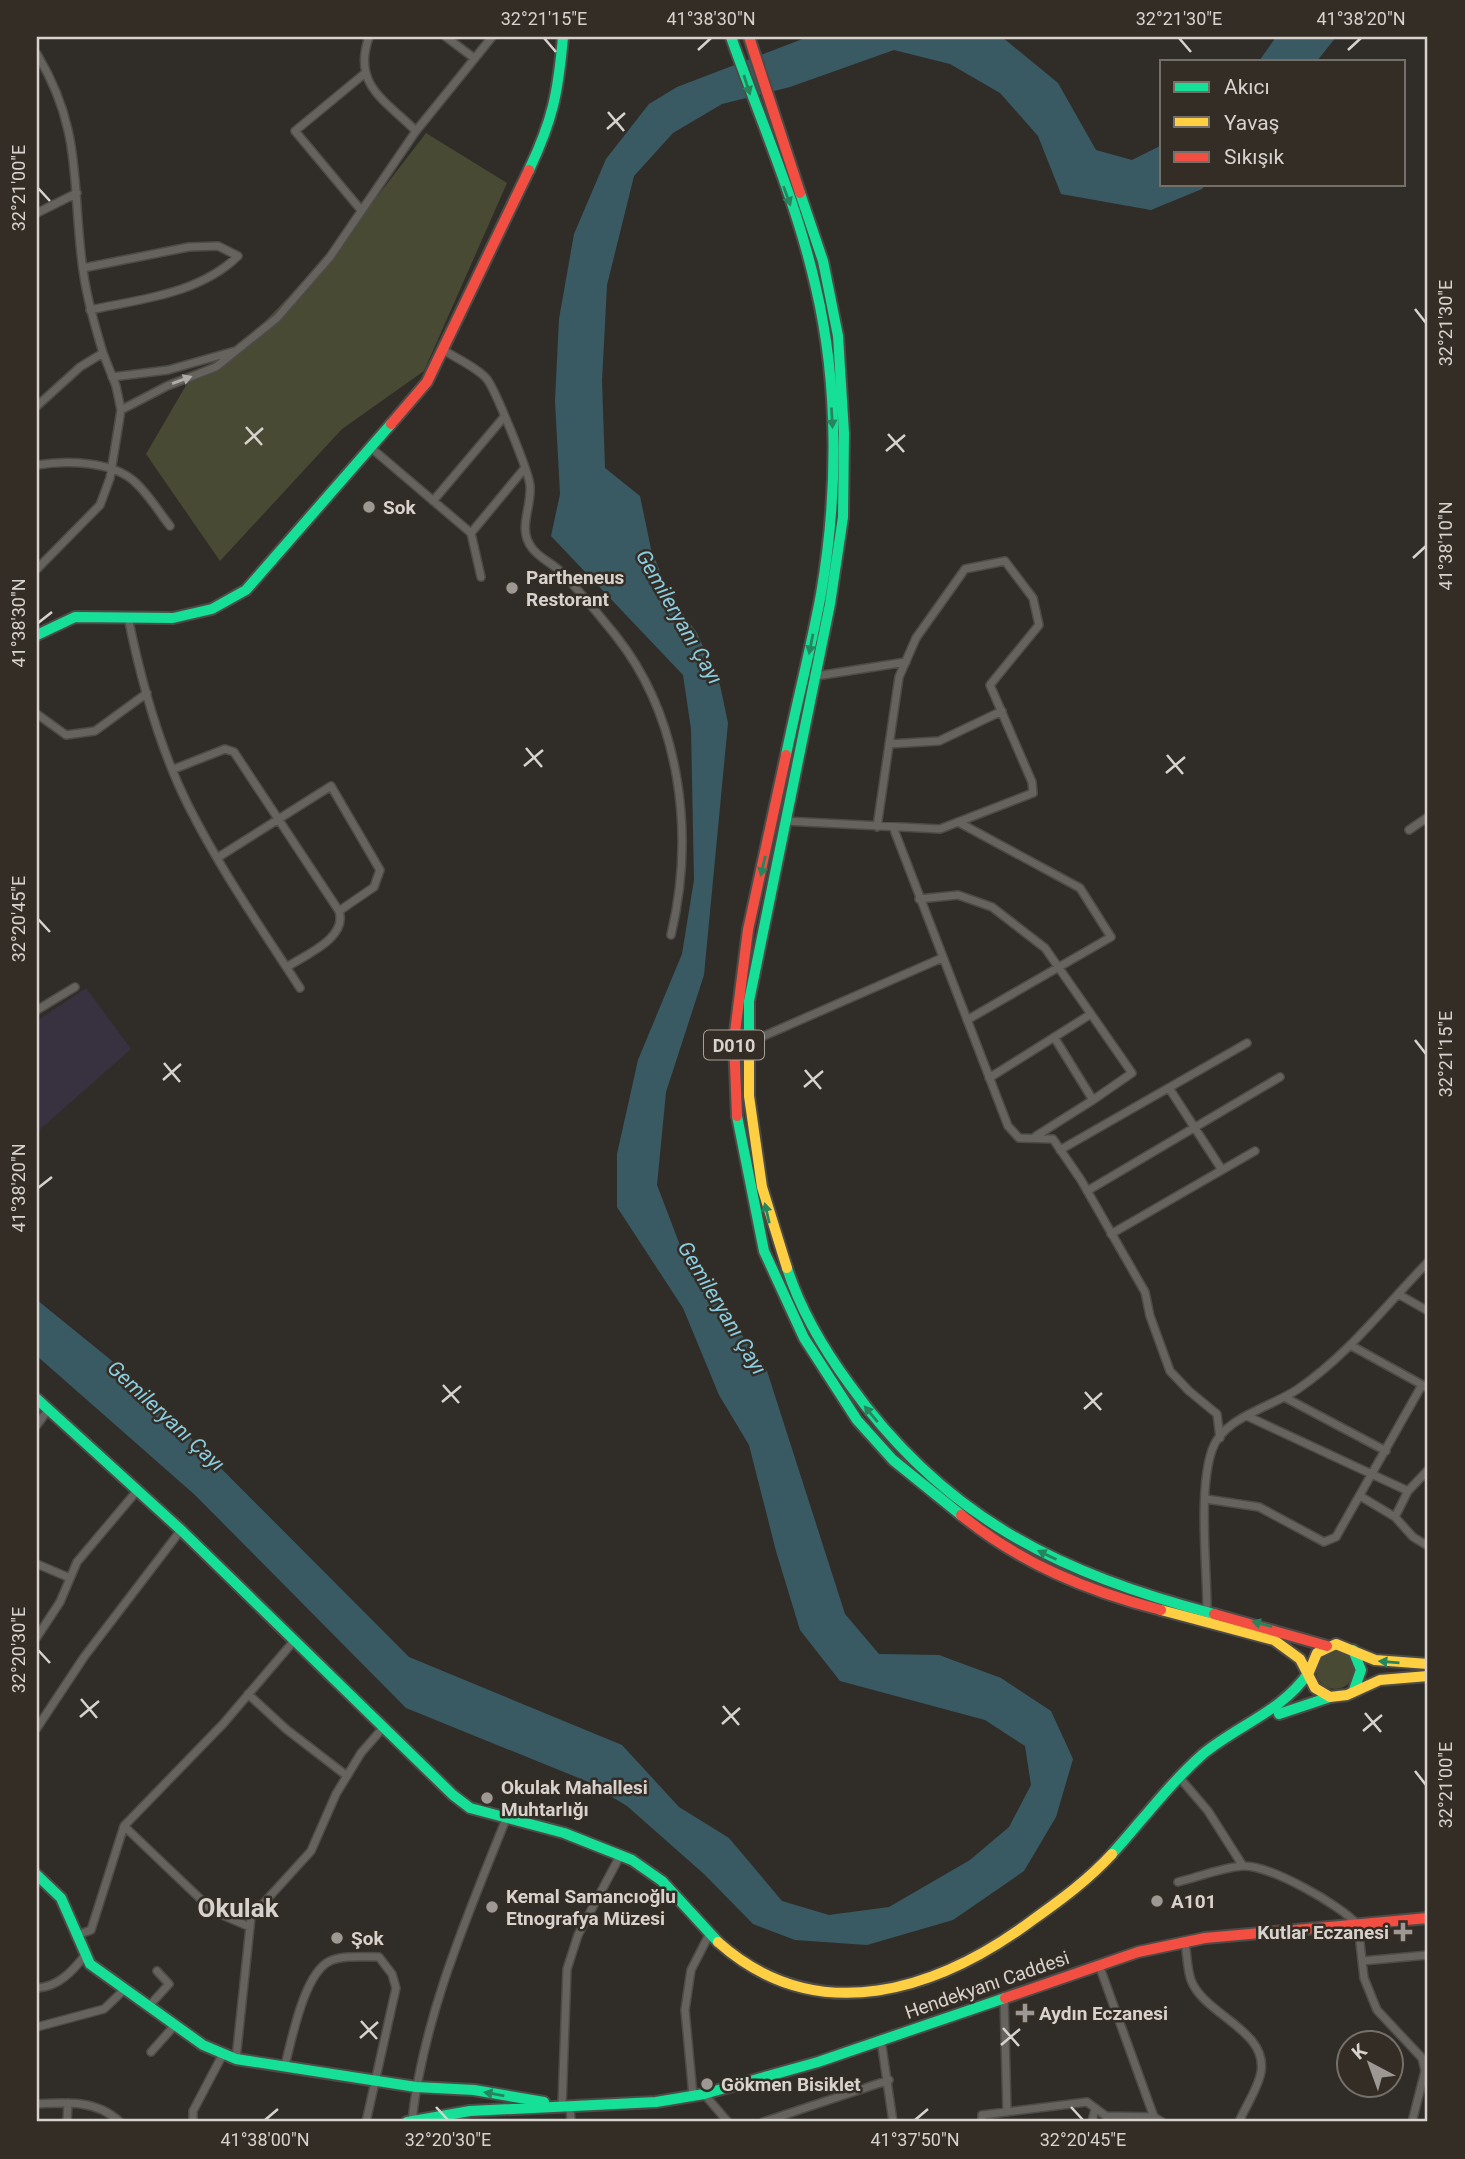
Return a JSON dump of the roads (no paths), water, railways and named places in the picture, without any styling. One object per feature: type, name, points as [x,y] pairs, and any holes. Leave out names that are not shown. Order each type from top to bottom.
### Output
[{"type":"main road","points":[[37,634],[75,617],[173,618],[212,609],[246,590],[427,382],[546,134],[557,99],[564,37]]},
{"type":"main road","name":"D010","points":[[731,37],[762,132],[789,199],[820,309],[832,418],[833,478],[821,593],[748,930],[734,1040],[738,1131],[764,1251],[804,1338],[857,1420],[893,1461],[940,1501],[991,1539],[1052,1573],[1105,1596],[1274,1640],[1300,1659],[1309,1672]]},
{"type":"main road","name":"D010","points":[[749,37],[823,261],[838,336],[844,433],[843,517],[831,604],[757,952],[746,1044],[749,1116],[756,1166],[771,1230],[800,1302],[820,1342],[853,1392],[911,1459],[947,1492],[993,1526],[1108,1583],[1272,1626],[1327,1646]]},
{"type":"main road","points":[[37,1399],[136,1492],[181,1530],[382,1729],[470,1808],[621,1854],[651,1871],[710,1933],[745,1962],[789,1981],[830,1993],[864,1996],[897,1991],[940,1978],[1004,1941],[1082,1884],[1179,1777],[1197,1761],[1229,1735],[1281,1706],[1300,1688],[1309,1672],[1313,1656],[1327,1646],[1336,1644],[1375,1660],[1428,1664]]},
{"type":"main road","points":[[1353,1650],[1358,1657],[1362,1675],[1354,1690]]},
{"type":"main road","points":[[1309,1672],[1315,1688],[1330,1697]]},
{"type":"main road","points":[[1197,1761],[1276,1716],[1330,1697],[1338,1697],[1380,1680],[1428,1676]]},
{"type":"main road","points":[[37,1875],[61,1898],[90,1964],[203,2045],[236,2059],[416,2087],[474,2090],[566,2106]]},
{"type":"main road","name":"Hendekyanı Caddesi","points":[[566,2106],[656,2102],[733,2088],[1099,1965],[1185,1942],[1428,1918]]},
{"type":"main road","points":[[409,2121],[470,2111],[566,2106]]},
{"type":"street","points":[[369,37],[362,58],[364,74],[370,86],[416,131]]},
{"type":"street","points":[[446,37],[474,58]]},
{"type":"street","points":[[121,410],[167,386],[216,368],[242,348],[305,288],[416,131],[492,37]]},
{"type":"street","points":[[37,54],[55,84],[67,116],[90,310],[121,410],[112,470],[100,505],[37,569]]},
{"type":"street","points":[[362,210],[295,131],[364,74]]},
{"type":"street","points":[[37,213],[76,193]]},
{"type":"street","points":[[83,268],[189,247],[218,246],[238,256],[220,273],[177,291],[90,310]]},
{"type":"street","points":[[112,377],[184,366],[242,348]]},
{"type":"street","points":[[442,349],[487,379],[530,486],[525,532],[532,549],[560,571],[616,636],[640,669],[660,713],[674,761],[683,849],[680,896],[671,935]]},
{"type":"street","points":[[37,406],[80,368],[103,354]]},
{"type":"street","points":[[433,501],[504,417]]},
{"type":"street","points":[[370,447],[471,533],[481,577]]},
{"type":"street","points":[[37,465],[68,461],[112,470],[137,484],[170,526]]},
{"type":"street","points":[[471,533],[524,469]]},
{"type":"street","points":[[785,821],[877,827],[940,829],[1033,793],[1032,782],[990,685],[1039,625],[1033,598],[1005,561],[965,569],[916,638],[899,677],[877,827]]},
{"type":"street","points":[[128,617],[147,692],[174,769],[217,858],[300,988]]},
{"type":"street","points":[[816,676],[906,662]]},
{"type":"street","points":[[37,715],[66,735],[95,731],[147,692]]},
{"type":"street","points":[[889,744],[939,741],[1002,711]]},
{"type":"street","points":[[174,769],[230,749],[280,817],[339,911],[341,925],[337,934],[287,967]]},
{"type":"street","points":[[217,858],[331,786],[380,870],[374,887],[339,911]]},
{"type":"street","points":[[1409,830],[1428,817]]},
{"type":"street","points":[[958,822],[1080,888],[1111,937],[967,1020]]},
{"type":"street","points":[[893,827],[1008,1126],[1019,1138],[1035,1136],[1053,1139],[1087,1191],[1145,1292],[1150,1316],[1170,1371],[1217,1414],[1220,1438]]},
{"type":"street","points":[[919,899],[958,895],[992,907],[1045,948],[1132,1073],[1035,1136]]},
{"type":"street","points":[[746,1044],[942,958]]},
{"type":"street","points":[[37,1010],[75,987]]},
{"type":"street","points":[[989,1078],[1091,1014]]},
{"type":"street","points":[[1054,1037],[1093,1100]]},
{"type":"street","points":[[1060,1150],[1247,1043]]},
{"type":"street","points":[[1087,1191],[1280,1077]]},
{"type":"street","points":[[1169,1088],[1222,1170]]},
{"type":"street","points":[[1111,1234],[1255,1151]]},
{"type":"street","points":[[1207,1610],[1206,1499],[1212,1449],[1228,1427],[1298,1390],[1350,1345],[1428,1262]]},
{"type":"street","points":[[1398,1294],[1428,1311]]},
{"type":"street","points":[[1206,1499],[1259,1507],[1324,1542],[1336,1536],[1425,1386],[1350,1345]]},
{"type":"street","points":[[1284,1397],[1386,1451]]},
{"type":"street","points":[[37,1425],[48,1410]]},
{"type":"street","points":[[1249,1416],[1408,1491]]},
{"type":"street","points":[[1395,1517],[1408,1491],[1428,1470]]},
{"type":"street","points":[[37,1637],[60,1602],[77,1562],[136,1492]]},
{"type":"street","points":[[1360,1496],[1395,1517],[1412,1537],[1428,1546]]},
{"type":"street","points":[[37,1728],[84,1657],[181,1530]]},
{"type":"street","points":[[37,1564],[70,1578]]},
{"type":"street","points":[[77,1935],[91,1930],[124,1826],[293,1642]]},
{"type":"street","points":[[248,1694],[286,1729],[347,1776]]},
{"type":"street","points":[[236,2059],[251,1917],[311,1851],[347,1776],[361,1753],[382,1729]]},
{"type":"street","points":[[1179,1777],[1208,1811],[1243,1866]]},
{"type":"street","points":[[409,2121],[448,1964],[506,1819]]},
{"type":"street","points":[[124,1826],[213,1911],[250,1927]]},
{"type":"street","points":[[571,2122],[566,2106],[567,1969],[578,1936],[621,1854]]},
{"type":"street","points":[[1178,1882],[1243,1866],[1289,1882],[1329,1902],[1358,1925],[1364,1978],[1377,2010],[1422,2058],[1426,2071],[1412,2122]]},
{"type":"street","points":[[710,1933],[691,1970],[685,2010],[699,2095],[728,2122]]},
{"type":"street","points":[[1185,1942],[1191,1981],[1204,1999],[1241,2030],[1261,2055],[1261,2073],[1239,2122]]},
{"type":"street","points":[[37,1988],[50,1987],[74,1969],[86,1954]]},
{"type":"street","points":[[1362,1961],[1428,1955]]},
{"type":"street","points":[[285,2065],[298,2015],[321,1966],[332,1960],[379,1957],[392,1974],[396,1988],[366,2122]]},
{"type":"street","points":[[1099,1965],[1154,2117]]},
{"type":"street","points":[[149,2006],[169,1984],[157,1971]]},
{"type":"street","points":[[37,2027],[104,2009],[125,1989]]},
{"type":"street","points":[[1004,1997],[1007,2112]]},
{"type":"street","points":[[151,2052],[175,2025]]},
{"type":"street","points":[[881,2040],[889,2080],[893,2122]]},
{"type":"street","points":[[193,2122],[193,2111],[223,2053]]},
{"type":"street","points":[[763,2122],[790,2119],[889,2080]]},
{"type":"street","points":[[982,2122],[982,2115],[1087,2102],[1106,2116],[1154,2117],[1162,2122]]},
{"type":"street","points":[[37,2104],[105,2108],[120,2122]]},
{"type":"street","points":[[67,2122],[68,2104]]},
{"type":"street","points":[[1093,2122],[1095,2108]]},
{"type":"water","name":"Gemileryanı Çayı","points":[[808,37],[1002,37],[1058,83],[1096,150],[1132,160],[1160,146],[1160,186],[1204,186],[1151,210],[1061,194],[1038,136],[1000,93],[950,64],[894,50],[790,87],[722,104],[673,133],[634,176],[607,285],[602,381],[605,468],[640,496],[651,549],[669,594],[697,633],[720,685],[728,723],[704,975],[666,1092],[657,1185],[681,1248],[767,1371],[845,1614],[879,1654],[939,1655],[1001,1678],[1051,1711],[1073,1759],[1056,1817],[1024,1871],[953,1920],[867,1945],[795,1940],[753,1924],[704,1874],[627,1806],[586,1781],[406,1708],[195,1495],[37,1356],[37,1300],[122,1369],[409,1657],[622,1745],[679,1807],[729,1838],[782,1901],[829,1915],[889,1907],[970,1860],[1009,1827],[1031,1785],[1025,1746],[985,1720],[840,1681],[800,1630],[776,1551],[749,1445],[719,1395],[683,1308],[617,1207],[617,1154],[638,1060],[682,954],[694,880],[691,729],[683,675],[551,536],[560,494],[555,401],[559,319],[574,234],[606,159],[649,104],[677,87]]},
{"type":"water","points":[[1276,37],[1336,37],[1318,60],[1260,60]]},
{"type":"place","name":"Sok","points":[[369,507]]},
{"type":"place","name":"Partheneus Restorant","points":[[512,588]]},
{"type":"place","name":"Okulak Mahallesi Muhtarlığı","points":[[487,1798]]},
{"type":"place","name":"A101","points":[[1157,1901]]},
{"type":"place","name":"Kemal Samancıoğlu Etnografya Müzesi","points":[[492,1907]]},
{"type":"place","name":"Kutlar Eczanesi","points":[[1403,1932]]},
{"type":"place","name":"Şok","points":[[337,1938]]},
{"type":"place","name":"Aydın Eczanesi","points":[[1025,2013]]},
{"type":"place","name":"Gökmen Bisiklet","points":[[707,2084]]},
{"type":"district","name":"Okulak","points":[[238,1908]]}]
